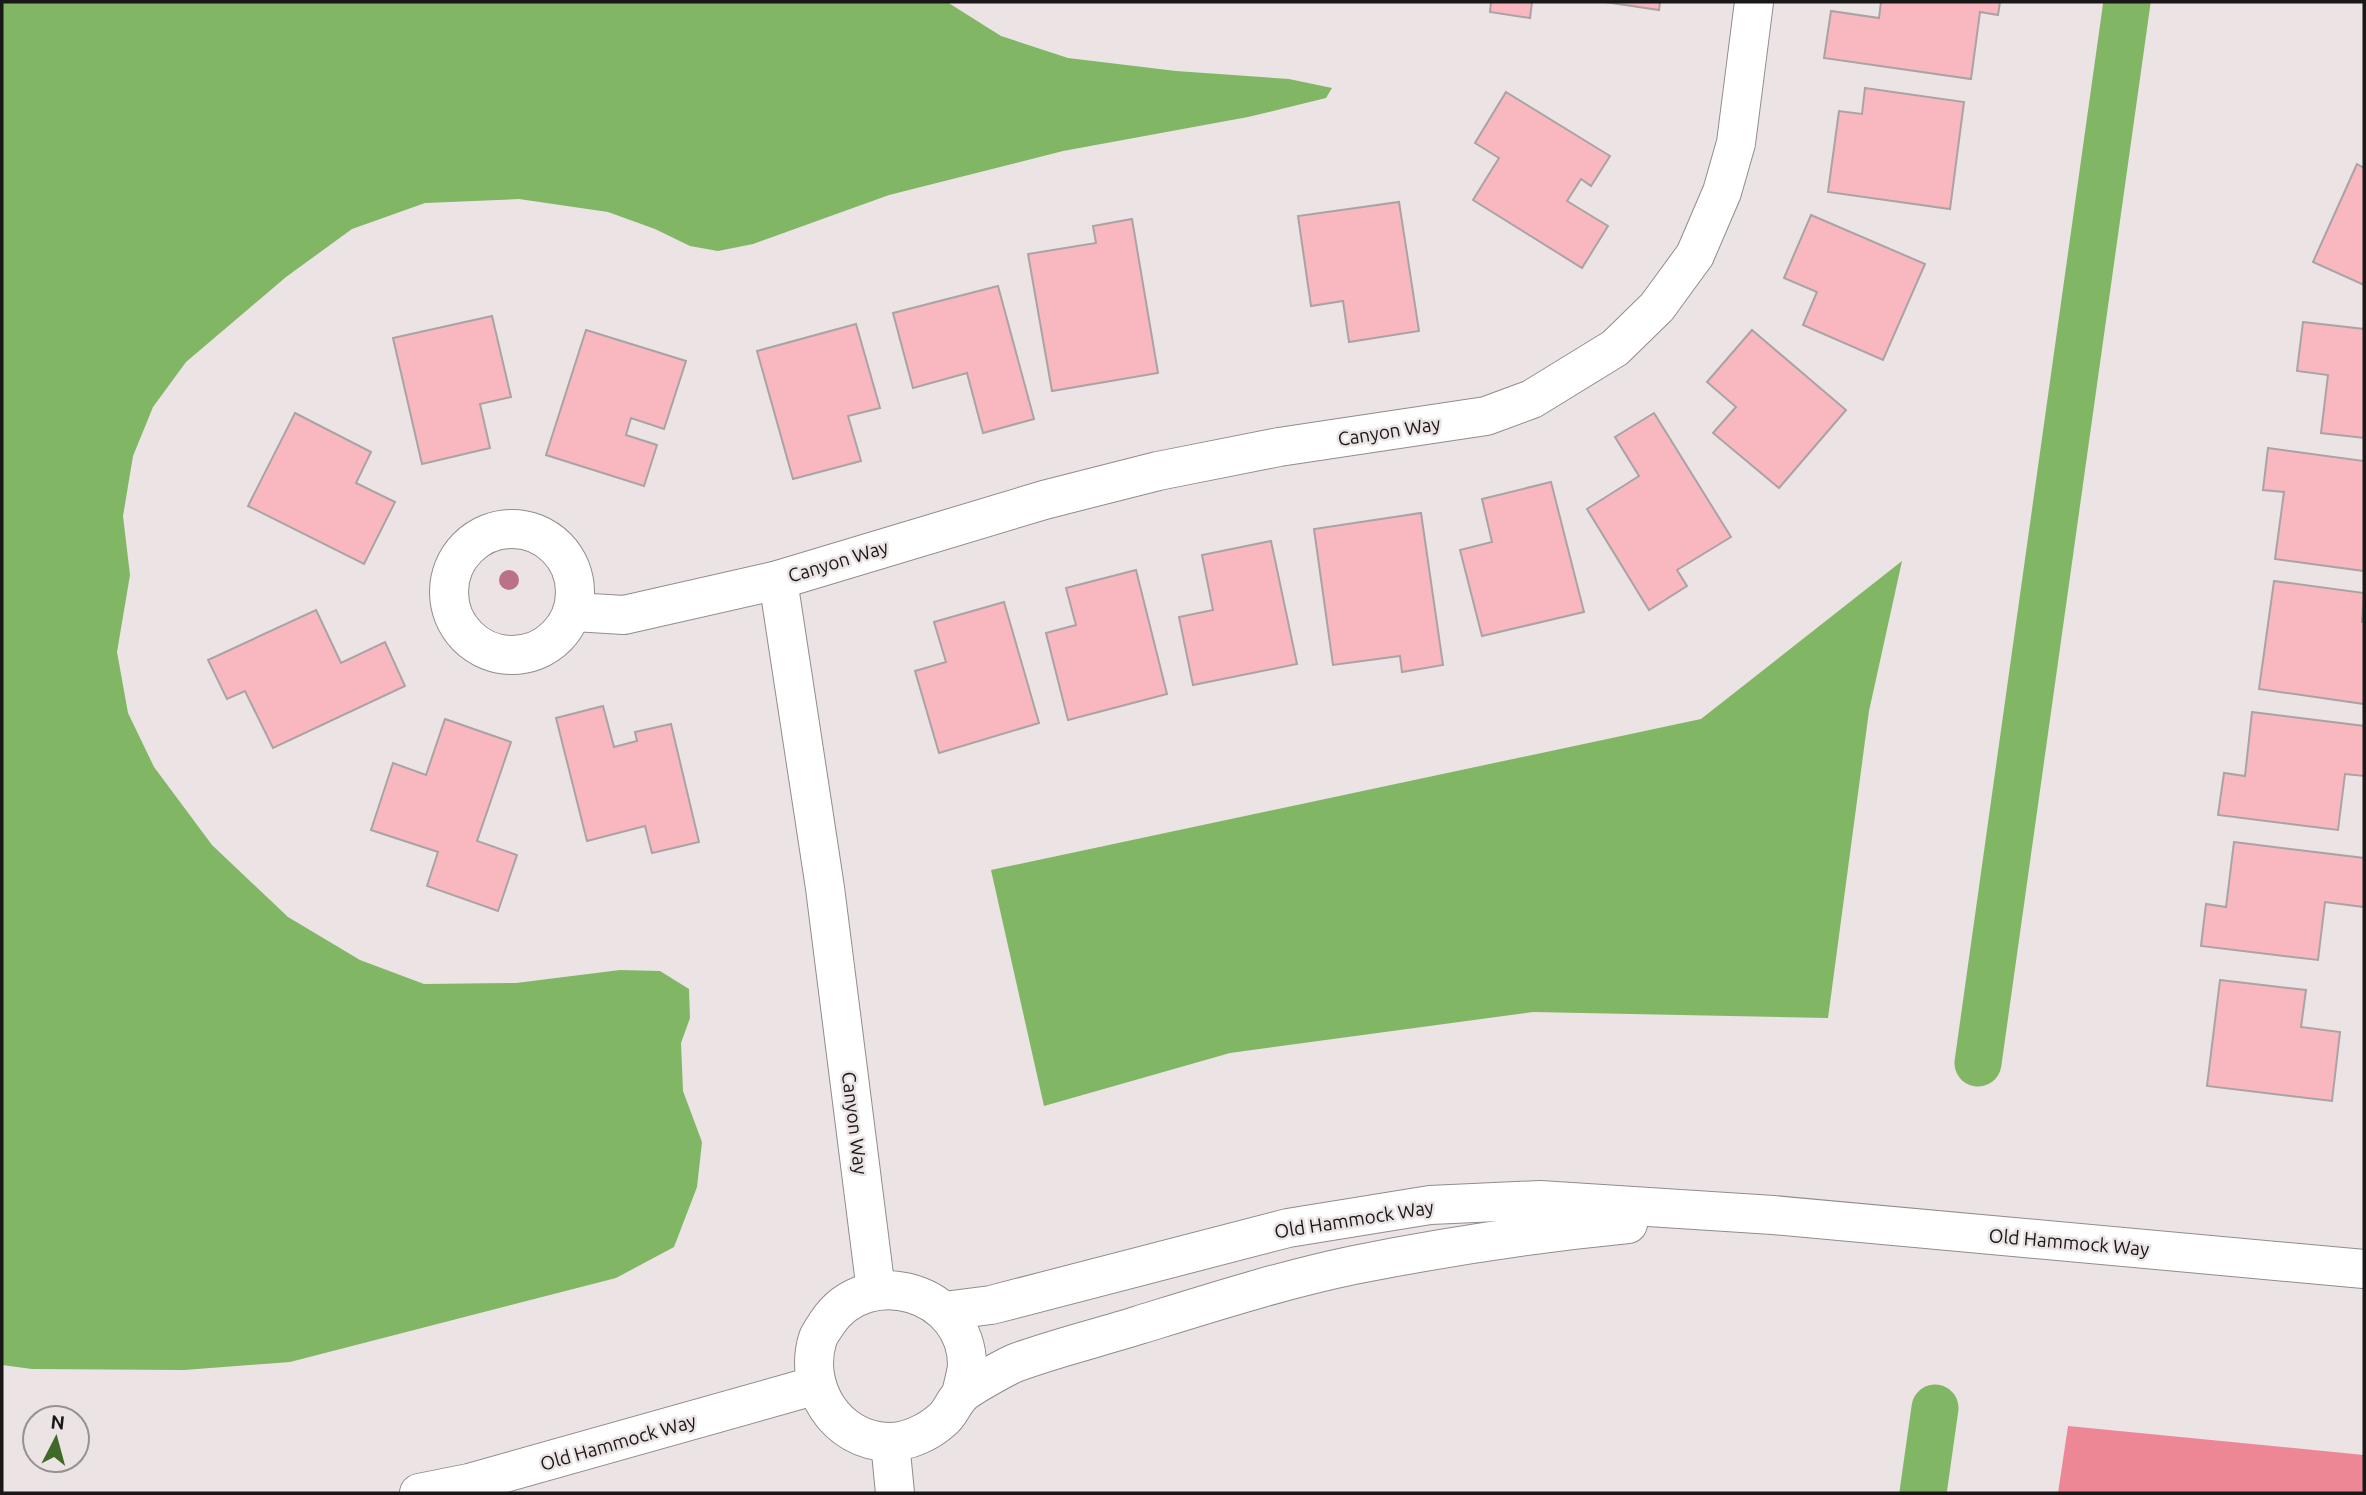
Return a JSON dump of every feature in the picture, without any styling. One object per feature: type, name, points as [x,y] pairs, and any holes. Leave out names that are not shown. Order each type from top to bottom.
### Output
[{"type":"street","name":"Canyon Way","points":[[573,612],[624,615],[779,580],[995,514],[1133,477],[1279,447],[1486,416],[1532,400],[1615,348],[1657,307],[1695,255],[1722,192],[1736,143],[1754,2]]},
{"type":"street","name":"Canyon Way","points":[[779,580],[827,902],[876,1291]]},
{"type":"street","name":"Old Hammock Way","points":[[944,1311],[992,1305],[1287,1228],[1430,1205],[1540,1200],[1773,1215],[2364,1269]]},
{"type":"street","name":"Old Hammock Way","points":[[961,1394],[1013,1364],[1211,1303],[1352,1266],[1550,1231],[1671,1220],[1773,1215]]},
{"type":"street","points":[[889,1289],[918,1295],[944,1311],[960,1336],[967,1365],[961,1394],[944,1419],[919,1436],[890,1442],[860,1436],[835,1420],[818,1394],[813,1366],[818,1336],[835,1311],[860,1294],[889,1289]]},
{"type":"street","name":"Old Hammock Way","points":[[419,1493],[469,1483],[817,1385]]},
{"type":"street","points":[[890,1442],[895,1493]]},
{"type":"shaded area","points":[[2,2],[947,2],[1001,36],[1068,58],[1176,71],[1289,79],[1332,88],[1326,98],[1248,117],[1063,151],[889,195],[753,244],[718,251],[690,246],[655,229],[608,212],[519,199],[425,203],[352,229],[286,277],[186,362],[153,407],[133,456],[123,516],[130,575],[117,652],[128,713],[154,767],[212,845],[288,917],[360,960],[424,984],[516,983],[620,970],[660,971],[689,989],[690,1018],[681,1043],[683,1091],[702,1142],[697,1187],[674,1247],[616,1278],[290,1362],[184,1370],[32,1369],[2,1365]]},
{"type":"shaded area","points":[[1902,561],[1869,711],[1828,1018],[1533,1012],[1230,1053],[1044,1106],[991,870],[1701,719]]},
{"type":"shaded area","points":[[2068,1426],[2364,1455],[2364,1493],[2058,1493]]},
{"type":"building","points":[[1491,2],[1532,2],[1530,18],[1490,12]]},
{"type":"building","points":[[1605,2],[1660,2],[1659,10]]},
{"type":"building","points":[[1881,2],[2000,2],[1998,15],[1980,12],[1971,79],[1824,58],[1831,11],[1879,18]]},
{"type":"building","points":[[1865,88],[1964,102],[1950,209],[1828,192],[1839,111],[1862,114]]},
{"type":"building","points":[[1506,92],[1610,156],[1591,186],[1581,179],[1567,201],[1608,226],[1582,268],[1473,200],[1499,158],[1475,143]]},
{"type":"building","points":[[2357,164],[2364,168],[2364,285],[2313,262]]},
{"type":"building","points":[[1399,202],[1419,331],[1349,342],[1343,301],[1311,306],[1298,216]]},
{"type":"building","points":[[1811,215],[1925,264],[1883,360],[1803,325],[1817,292],[1784,278]]},
{"type":"building","points":[[1132,219],[1158,373],[1052,391],[1028,254],[1096,243],[1093,226]]},
{"type":"building","points":[[998,286],[1034,419],[983,433],[967,373],[913,388],[893,313]]},
{"type":"building","points":[[492,316],[511,397],[480,404],[490,448],[422,464],[393,338]]},
{"type":"building","points":[[2303,322],[2364,329],[2364,438],[2321,433],[2328,375],[2297,371]]},
{"type":"building","points":[[856,324],[880,408],[848,416],[861,461],[793,479],[757,351]]},
{"type":"building","points":[[586,330],[686,361],[664,429],[631,418],[626,435],[657,445],[644,486],[546,455]]},
{"type":"building","points":[[1752,330],[1846,410],[1779,488],[1713,433],[1736,407],[1707,382]]},
{"type":"building","points":[[295,413],[371,452],[356,483],[395,502],[364,564],[248,506]]},
{"type":"building","points":[[1654,413],[1731,537],[1677,570],[1687,586],[1649,610],[1587,509],[1639,476],[1615,437]]},
{"type":"building","points":[[2268,448],[2364,461],[2364,571],[2275,559],[2284,492],[2263,490]]},
{"type":"building","points":[[1551,482],[1584,612],[1482,636],[1460,550],[1492,542],[1482,499]]},
{"type":"building","points":[[1421,513],[1443,665],[1402,672],[1400,656],[1333,665],[1314,529]]},
{"type":"building","points":[[1271,541],[1297,664],[1193,685],[1179,617],[1213,610],[1202,555]]},
{"type":"building","points":[[1136,570],[1167,694],[1068,720],[1046,633],[1076,625],[1066,588]]},
{"type":"building","points":[[2274,581],[2364,593],[2364,704],[2259,689]]},
{"type":"building","points":[[1004,602],[1039,723],[939,753],[915,671],[946,662],[934,622]]},
{"type":"building","points":[[316,610],[341,663],[385,642],[405,686],[273,748],[245,691],[227,699],[208,660]]},
{"type":"building","points":[[603,706],[614,747],[637,741],[635,732],[671,724],[699,842],[652,853],[645,826],[587,841],[556,718]]},
{"type":"building","points":[[2252,712],[2364,726],[2364,776],[2345,774],[2338,830],[2218,815],[2224,773],[2245,776]]},
{"type":"building","points":[[445,719],[511,742],[477,841],[517,855],[498,911],[427,886],[438,852],[371,830],[393,763],[426,775]]},
{"type":"building","points":[[2234,842],[2364,858],[2364,907],[2325,902],[2318,960],[2201,946],[2206,904],[2226,907]]},
{"type":"building","points":[[2220,980],[2306,990],[2301,1027],[2340,1032],[2332,1101],[2207,1086]]},
{"type":"waterway","points":[[1978,1063],[2127,2]]},
{"type":"waterway","points":[[1923,1493],[1935,1408]]}]
